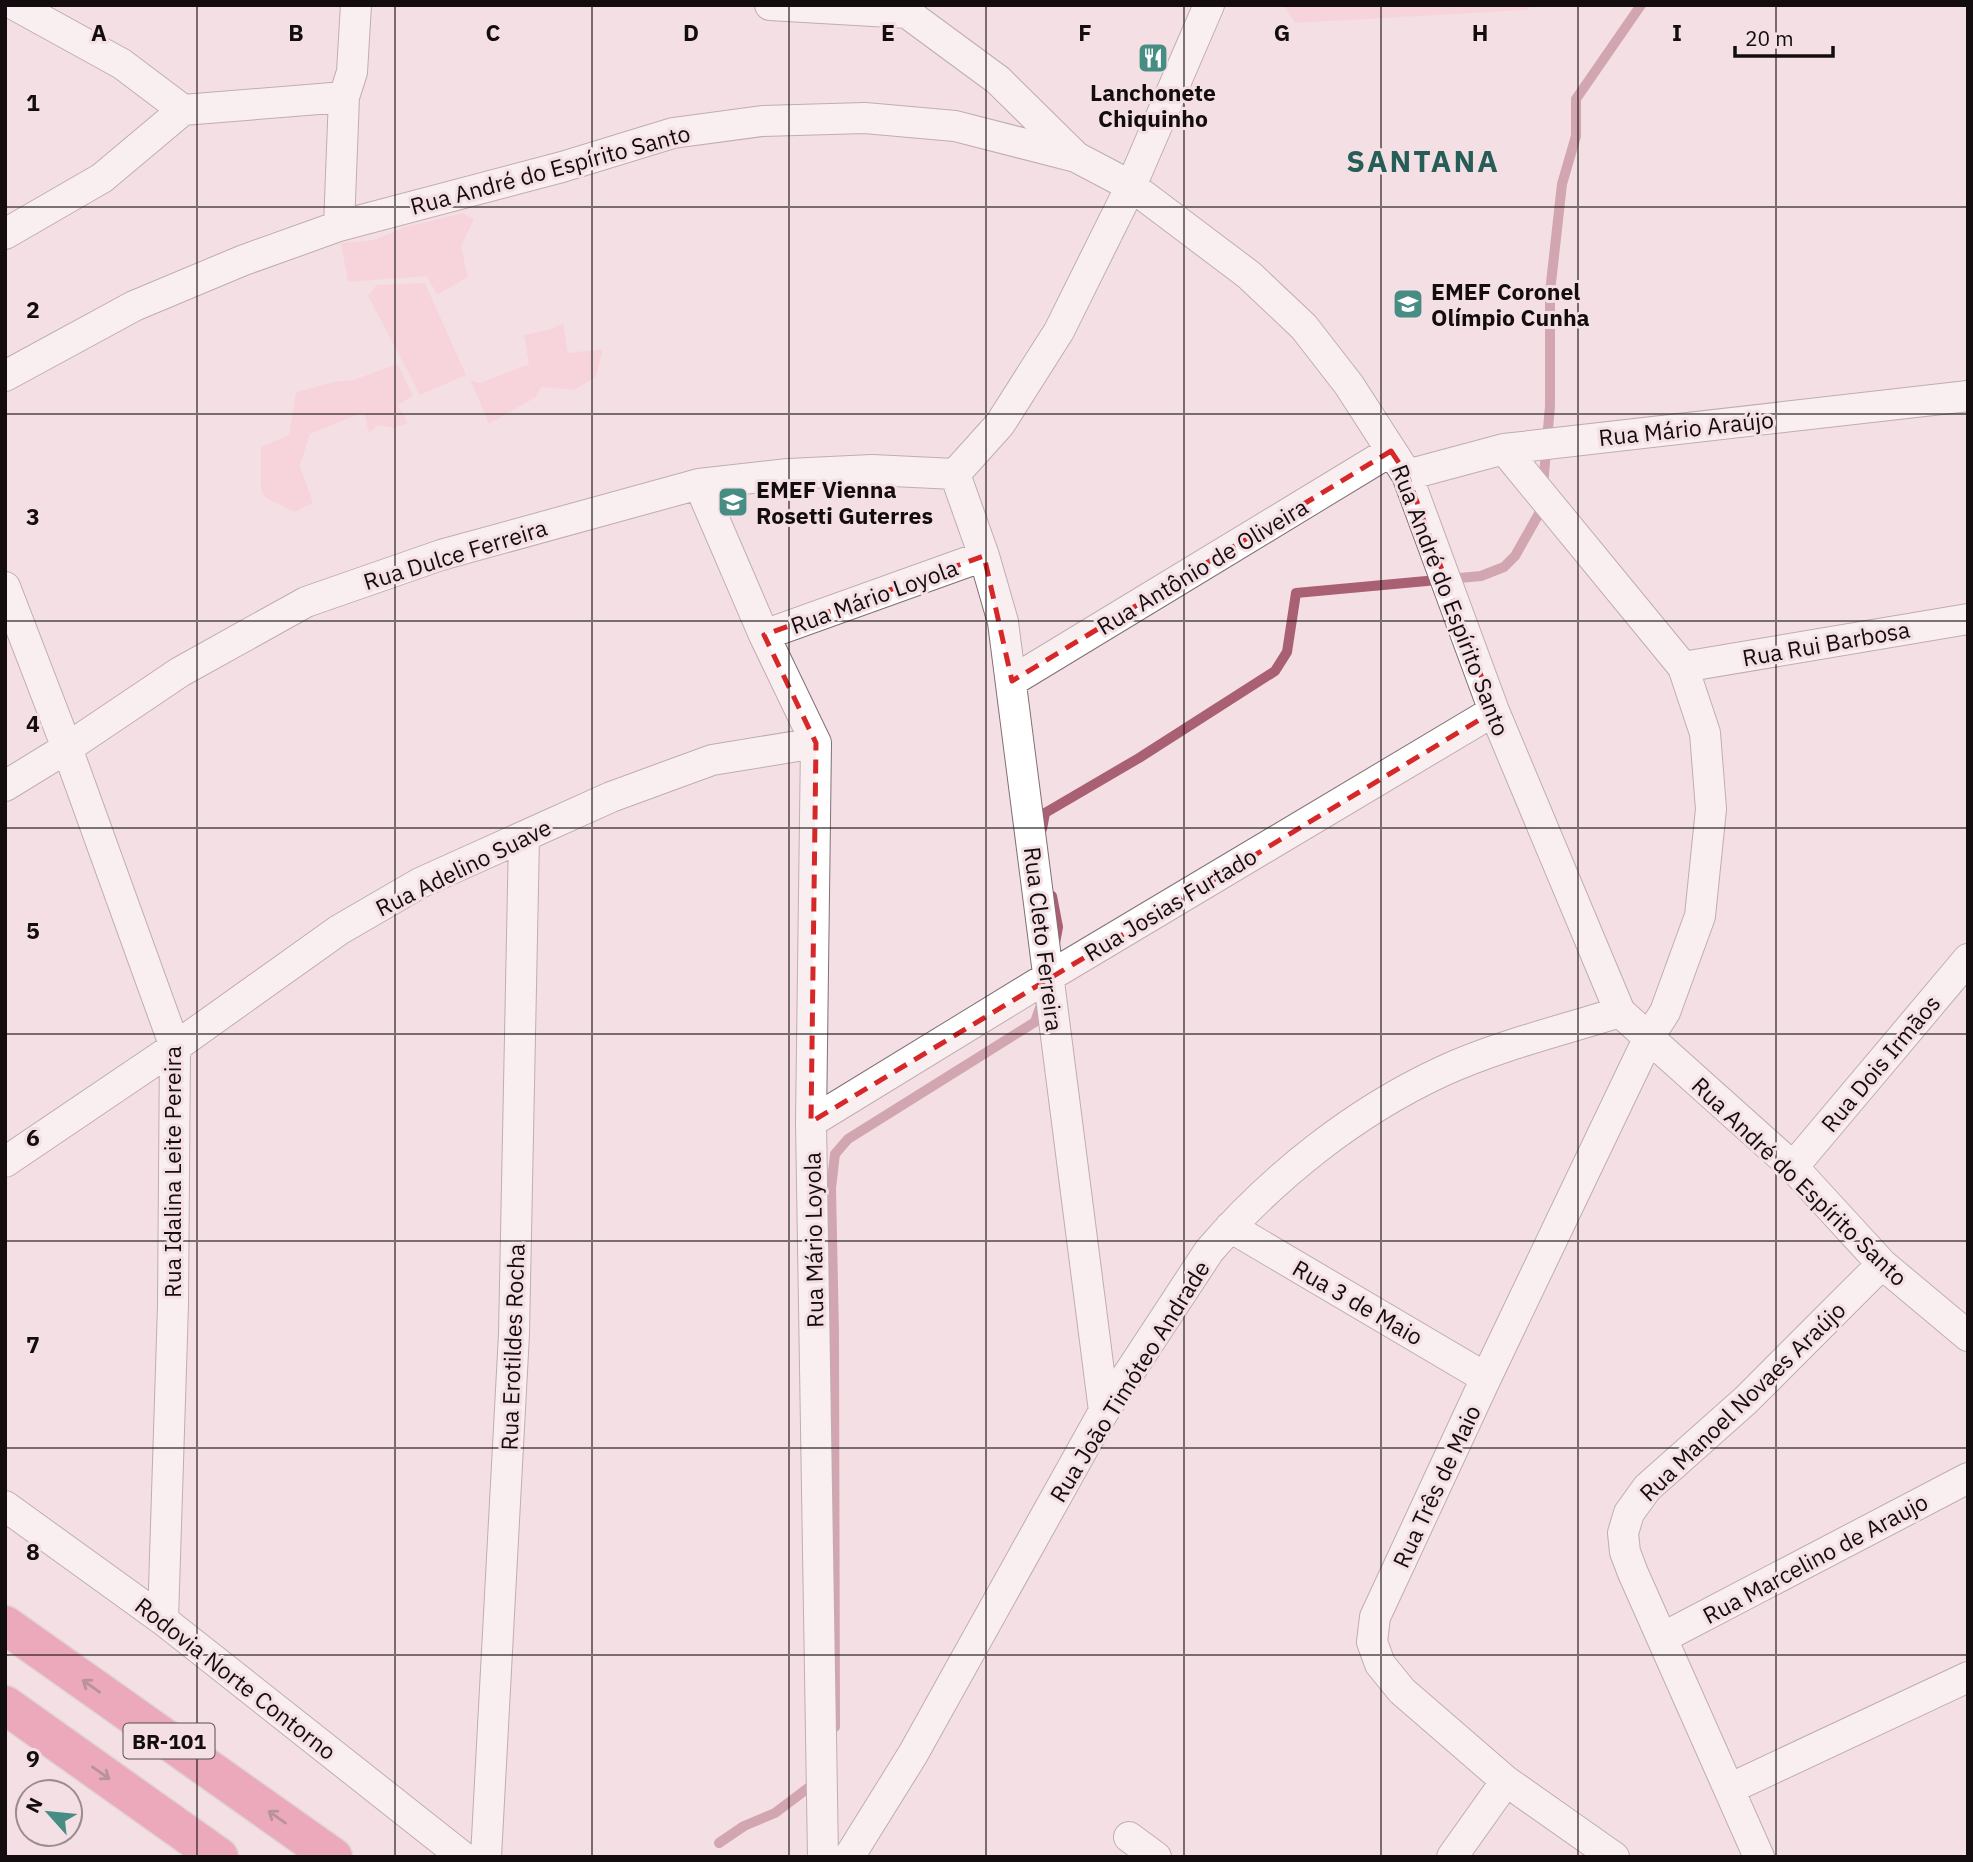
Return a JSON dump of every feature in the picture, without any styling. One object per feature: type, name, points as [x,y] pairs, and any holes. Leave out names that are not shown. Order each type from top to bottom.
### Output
[{"type":"highway","name":"BR-101","points":[[5,1625],[333,1857]]},
{"type":"highway","name":"BR-101","points":[[5,1705],[219,1857]]},
{"type":"street","points":[[5,8],[14,5],[122,64],[183,110]]},
{"type":"street","points":[[339,226],[344,97],[352,72],[356,5]]},
{"type":"street","points":[[770,5],[909,9],[998,80],[1076,157]]},
{"type":"street","points":[[955,474],[1000,424],[1059,331],[1130,186],[1209,5]]},
{"type":"street","points":[[5,234],[102,178],[183,110],[344,97]]},
{"type":"street","name":"Rua André do Espírito Santo","points":[[5,376],[134,306],[244,260],[339,226],[562,167],[673,133],[762,121],[865,118],[955,126],[1076,157],[1130,186],[1249,275],[1304,327],[1349,385],[1407,475],[1494,711],[1620,1012],[1793,1167],[1882,1264],[1968,1336]]},
{"type":"street","name":"Rua Mário Araújo","points":[[1407,475],[1504,449],[1968,396]]},
{"type":"street","points":[[1504,449],[1683,667]]},
{"type":"street","name":"Rua Antônio de Oliveira","points":[[1012,681],[1391,450]]},
{"type":"street","name":"Rua Dulce Ferreira","points":[[5,786],[180,672],[306,602],[441,555],[699,484],[788,474],[872,470],[955,474]]},
{"type":"street","name":"Rua Cleto Ferreira","points":[[955,474],[984,556],[1003,622],[1104,1411]]},
{"type":"street","name":"Rua Mário Loyola","points":[[699,484],[764,635],[816,743],[811,1122],[823,1857]]},
{"type":"street","name":"Rua Mário Loyola","points":[[764,635],[984,556]]},
{"type":"street","name":"Rua Idalina Leite Pereira","points":[[5,587],[67,748],[175,1046],[173,1305],[163,1620]]},
{"type":"street","name":"Rua Rui Barbosa","points":[[1683,667],[1968,619]]},
{"type":"street","name":"Rua Três de Maio","points":[[1614,1857],[1506,1781],[1402,1691],[1380,1664],[1372,1642],[1375,1617],[1486,1378],[1649,1037],[1665,1012],[1700,916],[1711,809],[1705,733],[1683,667]]},
{"type":"street","name":"Rua Josias Furtado","points":[[811,1122],[1494,711]]},
{"type":"street","name":"Rua Adelino Suave","points":[[5,1162],[339,930],[421,883],[611,797],[712,760],[816,743]]},
{"type":"street","name":"Rua Erotildes Rocha","points":[[486,1857],[514,1334],[524,836]]},
{"type":"street","name":"Rua Dois Irmãos","points":[[1793,1167],[1968,959]]},
{"type":"street","name":"Rua João Timóteo Andrade","points":[[849,1857],[913,1754],[1104,1411],[1209,1251],[1230,1227],[1273,1185],[1322,1144],[1399,1093],[1446,1070],[1620,1012]]},
{"type":"street","name":"Rua 3 de Maio","points":[[1230,1227],[1486,1378]]},
{"type":"street","name":"Rua Manoel Novaes Araújo","points":[[1759,1857],[1625,1552],[1623,1533],[1629,1513],[1647,1488],[1746,1400],[1882,1264]]},
{"type":"street","name":"Rua Marcelino de Araujo","points":[[1662,1637],[1968,1478]]},
{"type":"street","name":"Rodovia Norte Contorno","points":[[5,1506],[163,1620],[463,1857]]},
{"type":"street","points":[[1729,1789],[1968,1677]]},
{"type":"street","points":[[1452,1857],[1506,1781]]},
{"type":"street","points":[[1129,1837],[1156,1857]]},
{"type":"highlighted area","points":[[1391,451],[1407,475],[1494,711],[811,1122],[816,743],[764,635],[984,556],[1012,681]]},
{"type":"shaded area","points":[[1284,5],[1532,5],[1528,10],[1295,23]]},
{"type":"shaded area","points":[[463,213],[474,220],[461,246],[468,277],[437,295],[427,276],[348,282],[341,243],[374,240],[405,227]]},
{"type":"shaded area","points":[[425,283],[466,375],[420,395],[368,296],[377,285]]},
{"type":"shaded area","points":[[563,323],[568,353],[603,349],[596,377],[574,390],[541,387],[536,397],[489,424],[470,380],[480,383],[529,364],[524,335],[551,329]]},
{"type":"shaded area","points":[[398,364],[413,396],[398,405],[408,423],[394,428],[378,425],[369,433],[364,412],[310,434],[300,466],[313,503],[294,512],[266,498],[261,490],[261,447],[289,435],[296,392],[338,381],[350,381]]},
{"type":"waterway","points":[[1543,486],[1550,406],[1550,292],[1562,184],[1576,136],[1576,99],[1641,5]]},
{"type":"waterway","points":[[1042,829],[1045,813],[1139,758],[1275,671],[1287,652],[1296,593],[1481,576],[1504,567],[1515,556],[1541,510],[1541,505]]},
{"type":"waterway","points":[[1052,896],[1058,927],[1055,943]]},
{"type":"waterway","points":[[835,1727],[831,1188],[835,1154],[848,1139],[1035,1022],[1041,1005]]},
{"type":"waterway","points":[[719,1843],[744,1826],[775,1813],[816,1782]]},
{"type":"place","name":"Lanchonete Chiquinho","points":[[1153,58]]},
{"type":"place","name":"EMEF Coronel Olímpio Cunha","points":[[1408,304]]},
{"type":"place","name":"EMEF Vienna Rosetti Guterres","points":[[733,502]]},
{"type":"district","name":"SANTANA","points":[[1423,160]]}]
